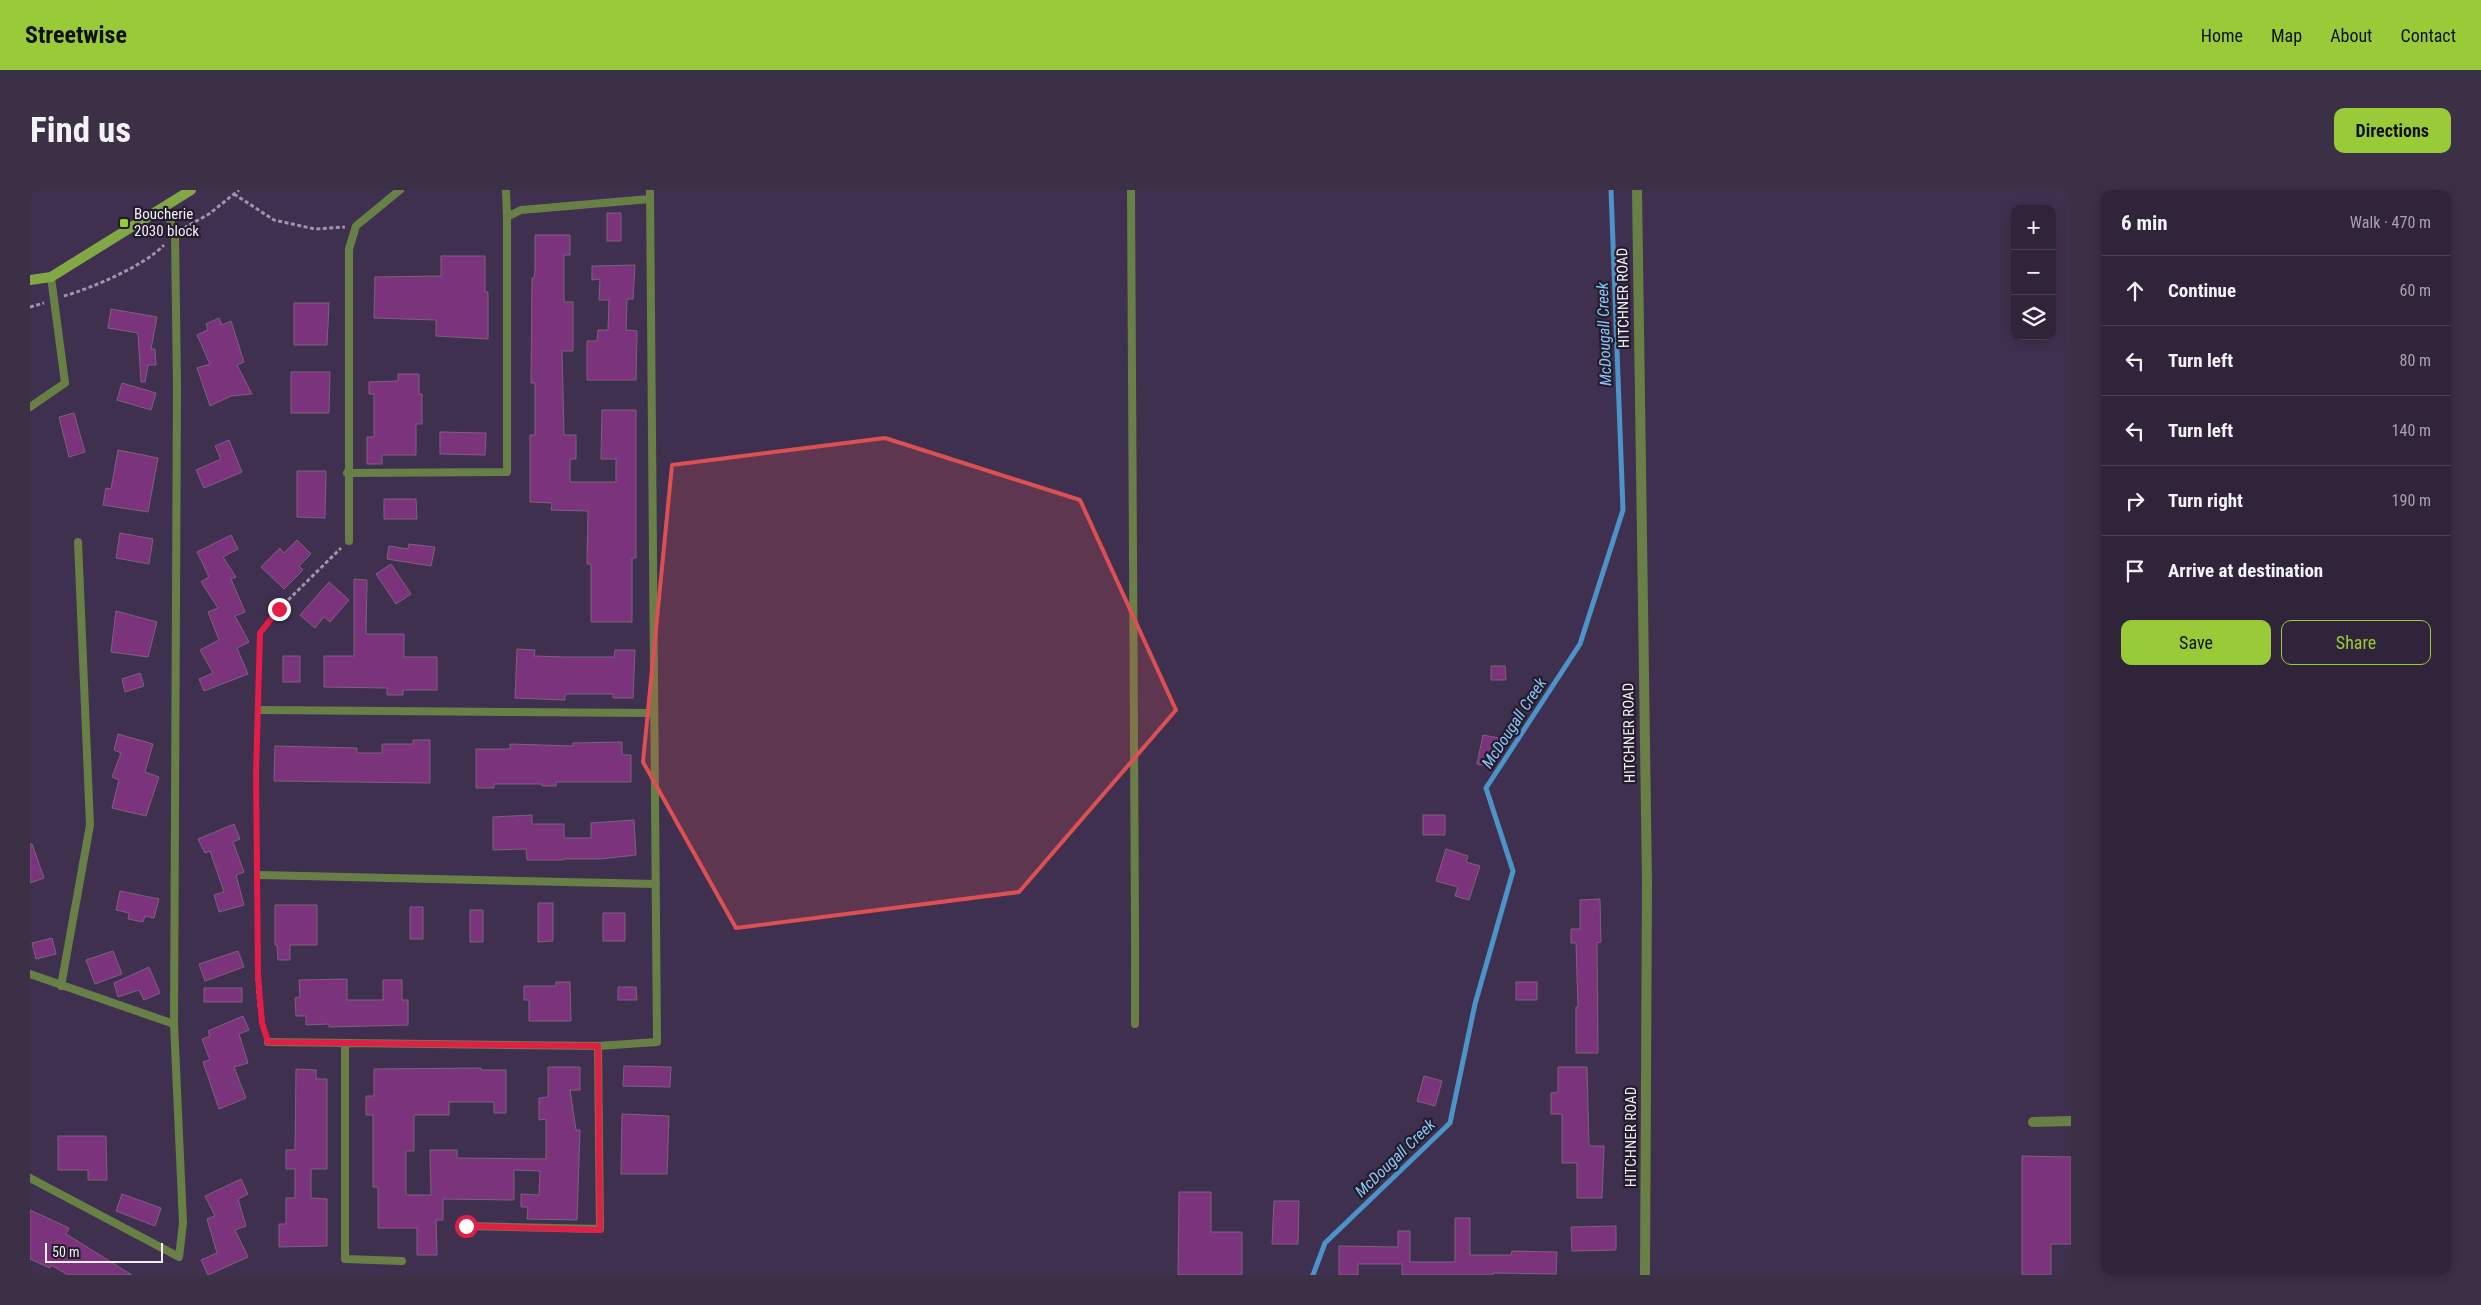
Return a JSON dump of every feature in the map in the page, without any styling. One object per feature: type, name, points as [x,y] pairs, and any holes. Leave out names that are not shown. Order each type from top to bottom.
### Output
[{"type":"main road","points":[[30,280],[51,277],[191,190]]},
{"type":"street","name":"HITCHNER ROAD","points":[[1637,190],[1647,883],[1645,1275]]},
{"type":"street","points":[[2033,1122],[2071,1122]]},
{"type":"lane","points":[[349,541],[347,473],[349,249],[356,226],[400,190]]},
{"type":"lane","points":[[347,473],[507,472],[506,190]]},
{"type":"lane","points":[[268,1042],[598,1046],[657,1042],[650,190]]},
{"type":"lane","points":[[1131,190],[1131,483],[1136,741],[1135,1024]]},
{"type":"lane","points":[[507,217],[521,210],[650,199]]},
{"type":"lane","points":[[30,1178],[179,1257],[183,1223],[174,1024],[177,406],[175,234],[166,206]]},
{"type":"lane","points":[[30,407],[65,383],[51,277]]},
{"type":"lane","points":[[62,986],[90,826],[78,542]]},
{"type":"lane","points":[[260,710],[654,713]]},
{"type":"lane","points":[[258,875],[656,884]]},
{"type":"lane","points":[[30,974],[174,1024]]},
{"type":"lane","points":[[345,1043],[345,1259],[402,1261]]},
{"type":"lane","points":[[466,1226],[600,1230],[598,1046]]},
{"type":"path","points":[[30,307],[86,290],[155,255],[175,234],[209,214],[239,190]]},
{"type":"path","points":[[234,194],[274,220],[315,229],[356,226]]},
{"type":"path","points":[[268,1042],[262,1023],[258,974],[256,773],[260,710],[260,633],[279,609],[349,541]]},
{"type":"highlighted area","points":[[885,438],[1080,500],[1176,710],[1019,892],[736,928],[643,762],[672,465]]},
{"type":"building","points":[[607,213],[621,213],[621,241],[607,241]]},
{"type":"building","points":[[535,235],[570,235],[570,255],[564,255],[564,302],[573,302],[573,351],[562,351],[564,435],[576,435],[576,459],[570,459],[570,482],[616,482],[616,459],[601,459],[602,410],[636,410],[636,558],[632,558],[632,622],[591,622],[591,564],[587,564],[588,511],[551,510],[552,503],[530,502],[530,435],[535,435],[535,383],[531,383],[532,278],[534,278],[535,270]]},
{"type":"building","points":[[441,256],[485,256],[485,292],[488,292],[488,339],[436,336],[436,320],[374,318],[375,277],[441,276]]},
{"type":"building","points":[[635,265],[633,299],[627,299],[626,330],[637,331],[636,380],[587,380],[587,341],[597,341],[598,330],[608,330],[609,300],[599,300],[600,279],[592,280],[592,266]]},
{"type":"building","points":[[294,303],[329,303],[327,345],[294,345]]},
{"type":"building","points":[[111,309],[157,317],[151,349],[155,349],[156,365],[148,365],[145,382],[141,382],[138,333],[108,328]]},
{"type":"building","points":[[219,318],[222,325],[231,321],[244,362],[237,365],[252,394],[231,396],[210,406],[197,368],[210,364],[197,335],[208,330],[206,324]]},
{"type":"building","points":[[291,372],[330,372],[329,413],[291,413]]},
{"type":"building","points":[[398,374],[419,374],[419,394],[422,394],[422,424],[416,424],[416,455],[382,455],[382,464],[367,464],[367,437],[374,437],[374,394],[369,394],[369,382],[398,381]]},
{"type":"building","points":[[122,383],[156,393],[151,410],[117,400]]},
{"type":"building","points":[[74,413],[85,452],[69,457],[59,417]]},
{"type":"building","points":[[440,432],[486,433],[485,455],[440,454]]},
{"type":"building","points":[[229,440],[242,472],[204,488],[196,470],[221,459],[215,446]]},
{"type":"building","points":[[118,450],[158,458],[148,512],[103,505],[106,488],[111,489]]},
{"type":"building","points":[[297,471],[326,471],[325,518],[297,517]]},
{"type":"building","points":[[384,499],[416,499],[417,519],[384,519]]},
{"type":"building","points":[[120,533],[153,539],[149,564],[116,558]]},
{"type":"building","points":[[231,535],[238,549],[223,557],[236,577],[231,579],[245,612],[235,616],[249,642],[237,648],[248,674],[204,691],[199,679],[213,673],[200,650],[219,640],[208,612],[218,608],[201,582],[209,577],[197,552]]},
{"type":"building","points":[[297,540],[311,554],[299,566],[303,570],[284,589],[261,567],[280,548],[284,553]]},
{"type":"building","points":[[409,544],[435,547],[431,566],[387,559],[389,546],[408,549]]},
{"type":"building","points":[[391,564],[411,594],[396,604],[376,574]]},
{"type":"building","points":[[354,579],[367,580],[366,634],[404,634],[404,657],[437,657],[437,690],[403,690],[403,695],[387,695],[387,688],[324,687],[324,656],[354,656]]},
{"type":"building","points":[[329,582],[349,600],[330,622],[324,617],[315,628],[300,615]]},
{"type":"building","points":[[116,611],[157,622],[148,657],[111,652]]},
{"type":"building","points":[[517,649],[535,650],[534,656],[566,657],[614,657],[615,650],[635,650],[633,698],[613,698],[613,694],[565,694],[565,700],[515,698]]},
{"type":"building","points":[[283,656],[300,656],[300,682],[283,682]]},
{"type":"building","points":[[1491,666],[1505,666],[1506,680],[1491,680]]},
{"type":"building","points":[[140,673],[144,686],[125,692],[122,679]]},
{"type":"building","points":[[118,734],[153,744],[145,772],[159,777],[146,816],[112,808],[119,780],[112,777],[121,753],[114,750]]},
{"type":"building","points":[[1483,735],[1499,738],[1492,767],[1477,764]]},
{"type":"building","points":[[413,740],[430,740],[430,783],[274,781],[275,746],[357,748],[357,753],[382,753],[382,744],[413,744]]},
{"type":"building","points":[[622,742],[622,755],[631,755],[631,782],[556,782],[556,786],[542,786],[542,784],[494,784],[494,788],[476,788],[476,749],[510,749],[510,744],[573,746],[573,743]]},
{"type":"building","points":[[532,815],[532,824],[564,824],[564,838],[591,838],[591,823],[634,820],[636,855],[600,859],[527,860],[526,849],[493,850],[493,817]]},
{"type":"building","points":[[1423,815],[1445,815],[1445,835],[1423,835]]},
{"type":"building","points":[[234,824],[240,839],[233,842],[244,872],[236,875],[244,905],[219,912],[214,895],[224,892],[210,851],[205,853],[198,839]]},
{"type":"building","points":[[30,844],[32,844],[44,878],[30,883]]},
{"type":"building","points":[[1446,849],[1468,856],[1466,862],[1480,866],[1469,900],[1455,896],[1458,887],[1436,881]]},
{"type":"building","points":[[120,891],[159,899],[154,918],[145,916],[143,922],[128,919],[129,913],[116,910]]},
{"type":"building","points":[[1600,899],[1601,942],[1597,943],[1598,1053],[1576,1053],[1576,1007],[1578,1007],[1576,943],[1571,943],[1571,929],[1580,929],[1580,900]]},
{"type":"building","points":[[538,903],[553,903],[553,941],[538,942]]},
{"type":"building","points":[[275,905],[317,905],[317,945],[290,945],[290,960],[278,960],[277,945],[275,945]]},
{"type":"building","points":[[410,907],[423,907],[423,939],[410,939]]},
{"type":"building","points":[[470,910],[483,910],[483,942],[470,942]]},
{"type":"building","points":[[603,913],[625,913],[625,941],[603,941]]},
{"type":"building","points":[[52,938],[56,954],[36,959],[32,943]]},
{"type":"building","points":[[113,951],[122,974],[95,984],[86,960]]},
{"type":"building","points":[[238,951],[244,967],[205,981],[199,964]]},
{"type":"building","points":[[149,967],[160,993],[144,1000],[139,990],[118,997],[114,983]]},
{"type":"building","points":[[347,979],[347,1000],[383,1000],[383,980],[402,980],[402,1000],[408,1000],[408,1025],[329,1027],[329,1024],[306,1025],[306,1016],[296,1016],[295,998],[300,997],[299,980]]},
{"type":"building","points":[[556,982],[570,982],[571,1021],[529,1021],[529,1000],[524,1000],[524,986],[556,986]]},
{"type":"building","points":[[1516,982],[1537,982],[1537,1000],[1516,1000]]},
{"type":"building","points":[[618,987],[636,987],[637,1000],[618,1000]]},
{"type":"building","points":[[204,988],[242,988],[242,1002],[204,1002]]},
{"type":"building","points":[[243,1016],[249,1030],[239,1034],[248,1063],[234,1067],[246,1098],[219,1109],[203,1062],[210,1060],[202,1039],[210,1036],[208,1031]]},
{"type":"building","points":[[624,1066],[671,1067],[670,1087],[623,1086]]},
{"type":"building","points":[[548,1067],[580,1067],[580,1090],[570,1090],[576,1130],[580,1130],[577,1220],[527,1219],[528,1207],[521,1207],[521,1194],[539,1195],[540,1171],[514,1170],[514,1200],[443,1199],[443,1220],[436,1220],[437,1255],[417,1255],[417,1228],[378,1228],[378,1187],[373,1187],[373,1115],[366,1115],[366,1096],[374,1096],[374,1069],[481,1068],[481,1070],[506,1070],[506,1113],[494,1113],[494,1102],[449,1102],[449,1115],[414,1115],[414,1151],[406,1151],[406,1195],[431,1195],[430,1150],[457,1150],[457,1158],[546,1159],[546,1119],[539,1120],[539,1098],[548,1097]]},
{"type":"building","points":[[1558,1067],[1587,1067],[1589,1146],[1604,1146],[1602,1198],[1577,1198],[1577,1163],[1562,1163],[1562,1114],[1551,1114],[1551,1093],[1558,1092]]},
{"type":"building","points":[[296,1069],[316,1070],[316,1079],[327,1079],[327,1169],[311,1169],[311,1198],[327,1199],[327,1246],[279,1247],[279,1224],[286,1224],[286,1198],[295,1198],[295,1169],[286,1169],[286,1150],[295,1150]]},
{"type":"building","points":[[1424,1076],[1442,1081],[1435,1106],[1417,1101]]},
{"type":"building","points":[[622,1114],[669,1116],[667,1174],[621,1174]]},
{"type":"building","points":[[58,1136],[106,1136],[107,1180],[88,1180],[88,1170],[58,1170]]},
{"type":"building","points":[[2022,1156],[2071,1157],[2071,1244],[2051,1244],[2051,1275],[2022,1275]]},
{"type":"building","points":[[241,1179],[248,1194],[238,1199],[246,1226],[235,1230],[248,1257],[208,1275],[201,1260],[217,1253],[207,1219],[215,1216],[205,1196]]},
{"type":"building","points":[[1179,1192],[1211,1192],[1211,1232],[1242,1232],[1242,1275],[1178,1275]]},
{"type":"building","points":[[122,1194],[161,1208],[155,1226],[116,1211]]},
{"type":"building","points":[[1274,1201],[1299,1201],[1298,1244],[1272,1244]]},
{"type":"building","points":[[30,1210],[69,1228],[66,1234],[132,1275],[68,1275],[51,1265],[50,1268],[30,1259]]},
{"type":"building","points":[[1455,1218],[1470,1218],[1470,1255],[1511,1255],[1512,1251],[1557,1252],[1556,1274],[1402,1275],[1402,1264],[1358,1264],[1358,1275],[1339,1275],[1339,1246],[1398,1247],[1398,1231],[1410,1231],[1410,1262],[1455,1262]]},
{"type":"building","points":[[1616,1226],[1616,1250],[1572,1251],[1571,1227]]},
{"type":"waterway","name":"McDougall Creek","points":[[1313,1275],[1325,1243],[1450,1123],[1475,1004],[1513,871],[1486,788],[1580,644],[1623,510],[1611,190]]},
{"type":"place","name":"Boucherie 2030 block","points":[[124,223]]},
{"type":"route","points":[[279,609],[260,633],[260,710],[256,773],[258,974],[262,1023],[268,1042],[598,1046],[600,1230],[466,1226]]}]
